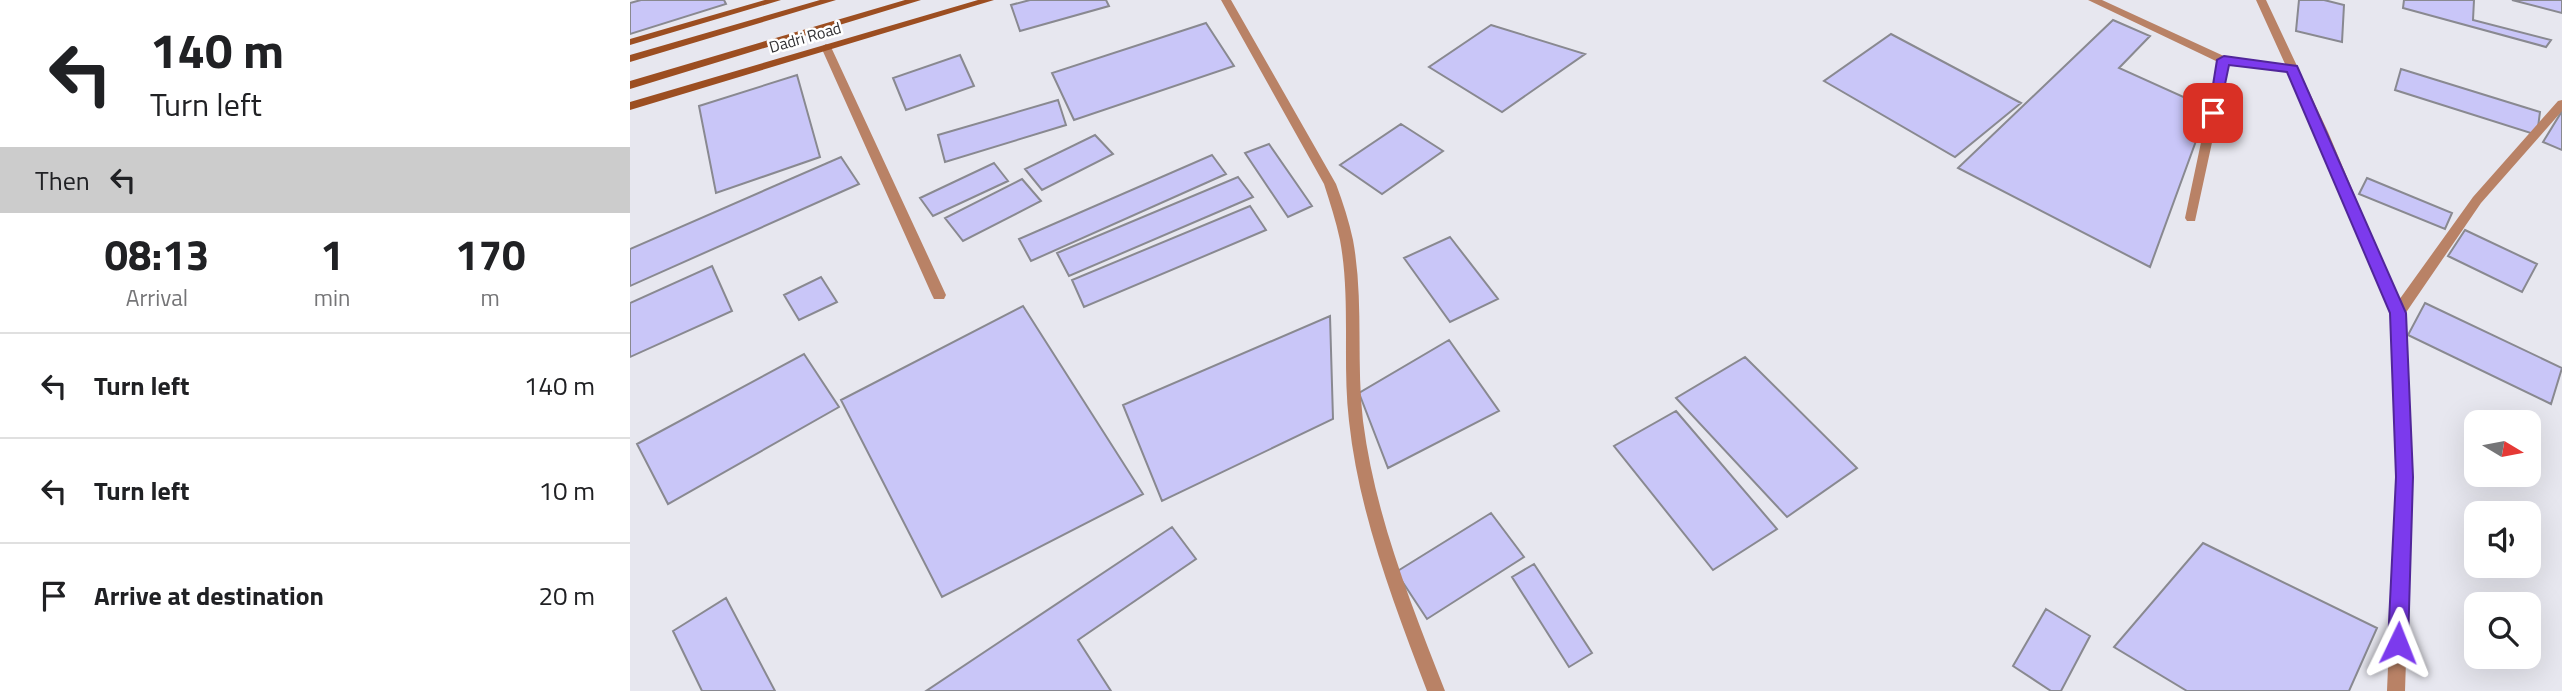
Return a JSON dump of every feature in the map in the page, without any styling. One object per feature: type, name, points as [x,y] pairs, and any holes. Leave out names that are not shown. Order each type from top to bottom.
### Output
[{"type":"street","points":[[630,42],[776,0]]},
{"type":"street","points":[[630,59],[831,0]]},
{"type":"street","points":[[630,85],[916,0]]},
{"type":"street","name":"Dadri Road","points":[[630,106],[989,0]]},
{"type":"street","points":[[1226,0],[1330,184],[1343,216],[1350,250],[1356,417],[1361,452],[1397,592],[1436,691]]},
{"type":"street","points":[[2093,0],[2224,60],[2292,69]]},
{"type":"street","points":[[2261,0],[2398,313],[2404,477],[2396,691]]},
{"type":"street","points":[[826,47],[939,295]]},
{"type":"street","points":[[2191,218],[2224,60]]},
{"type":"street","points":[[2398,313],[2477,200],[2562,104]]},
{"type":"building","points":[[641,0],[724,0],[726,4],[630,34],[630,3]]},
{"type":"building","points":[[1030,0],[1106,0],[1109,6],[1020,31],[1011,5]]},
{"type":"building","points":[[2299,0],[2324,0],[2344,5],[2342,42],[2296,31]]},
{"type":"building","points":[[2404,0],[2474,0],[2473,20],[2551,40],[2546,47],[2403,8]]},
{"type":"building","points":[[2512,0],[2562,0],[2562,13]]},
{"type":"building","points":[[2113,20],[2150,36],[2119,68],[2208,108],[2150,267],[1958,168]]},
{"type":"building","points":[[1206,23],[1234,66],[1074,120],[1052,73]]},
{"type":"building","points":[[1491,25],[1585,54],[1502,112],[1429,67]]},
{"type":"building","points":[[1891,34],[2021,103],[1955,157],[1824,81]]},
{"type":"building","points":[[960,55],[974,86],[906,110],[893,78]]},
{"type":"building","points":[[2401,69],[2540,112],[2537,135],[2395,90]]},
{"type":"building","points":[[797,75],[820,157],[716,193],[699,106]]},
{"type":"building","points":[[1058,100],[1066,125],[945,162],[938,135]]},
{"type":"building","points":[[2562,111],[2562,150],[2543,142]]},
{"type":"building","points":[[1401,124],[1443,151],[1382,194],[1340,165]]},
{"type":"building","points":[[1095,135],[1113,154],[1042,190],[1025,169]]},
{"type":"building","points":[[1269,144],[1312,206],[1288,217],[1245,153]]},
{"type":"building","points":[[1212,155],[1226,174],[1031,261],[1019,239]]},
{"type":"building","points":[[841,157],[859,184],[630,286],[630,249]]},
{"type":"building","points":[[994,163],[1008,181],[933,216],[920,198]]},
{"type":"building","points":[[1238,177],[1253,197],[1069,276],[1057,253]]},
{"type":"building","points":[[2367,178],[2452,213],[2445,229],[2359,194]]},
{"type":"building","points":[[1022,179],[1041,201],[963,241],[945,218]]},
{"type":"building","points":[[1250,206],[1266,230],[1084,307],[1072,280]]},
{"type":"building","points":[[2465,230],[2537,264],[2522,292],[2448,256]]},
{"type":"building","points":[[1450,237],[1498,299],[1450,322],[1404,258]]},
{"type":"building","points":[[712,266],[732,311],[630,357],[630,303]]},
{"type":"building","points":[[821,277],[837,302],[799,320],[784,295]]},
{"type":"building","points":[[2425,303],[2562,368],[2551,404],[2408,335]]},
{"type":"building","points":[[1023,306],[1143,494],[942,597],[841,400]]},
{"type":"building","points":[[1330,316],[1333,419],[1162,501],[1123,405]]},
{"type":"building","points":[[1449,340],[1499,411],[1388,468],[1359,393]]},
{"type":"building","points":[[804,354],[839,407],[668,504],[637,444]]},
{"type":"building","points":[[1745,357],[1857,468],[1787,517],[1676,398]]},
{"type":"building","points":[[1676,411],[1777,529],[1713,570],[1614,446]]},
{"type":"building","points":[[1491,513],[1524,557],[1427,619],[1396,572]]},
{"type":"building","points":[[1172,527],[1196,559],[1078,640],[1111,691],[926,691]]},
{"type":"building","points":[[2203,543],[2377,628],[2349,691],[2187,691],[2114,647]]},
{"type":"building","points":[[1534,564],[1592,653],[1569,667],[1512,577]]},
{"type":"building","points":[[726,598],[775,691],[702,691],[673,631]]},
{"type":"building","points":[[2046,609],[2090,636],[2061,691],[2051,691],[2013,666]]},
{"type":"route","points":[[2213,113],[2224,60],[2292,69],[2322,132],[2398,313],[2404,477],[2398,643]]}]
